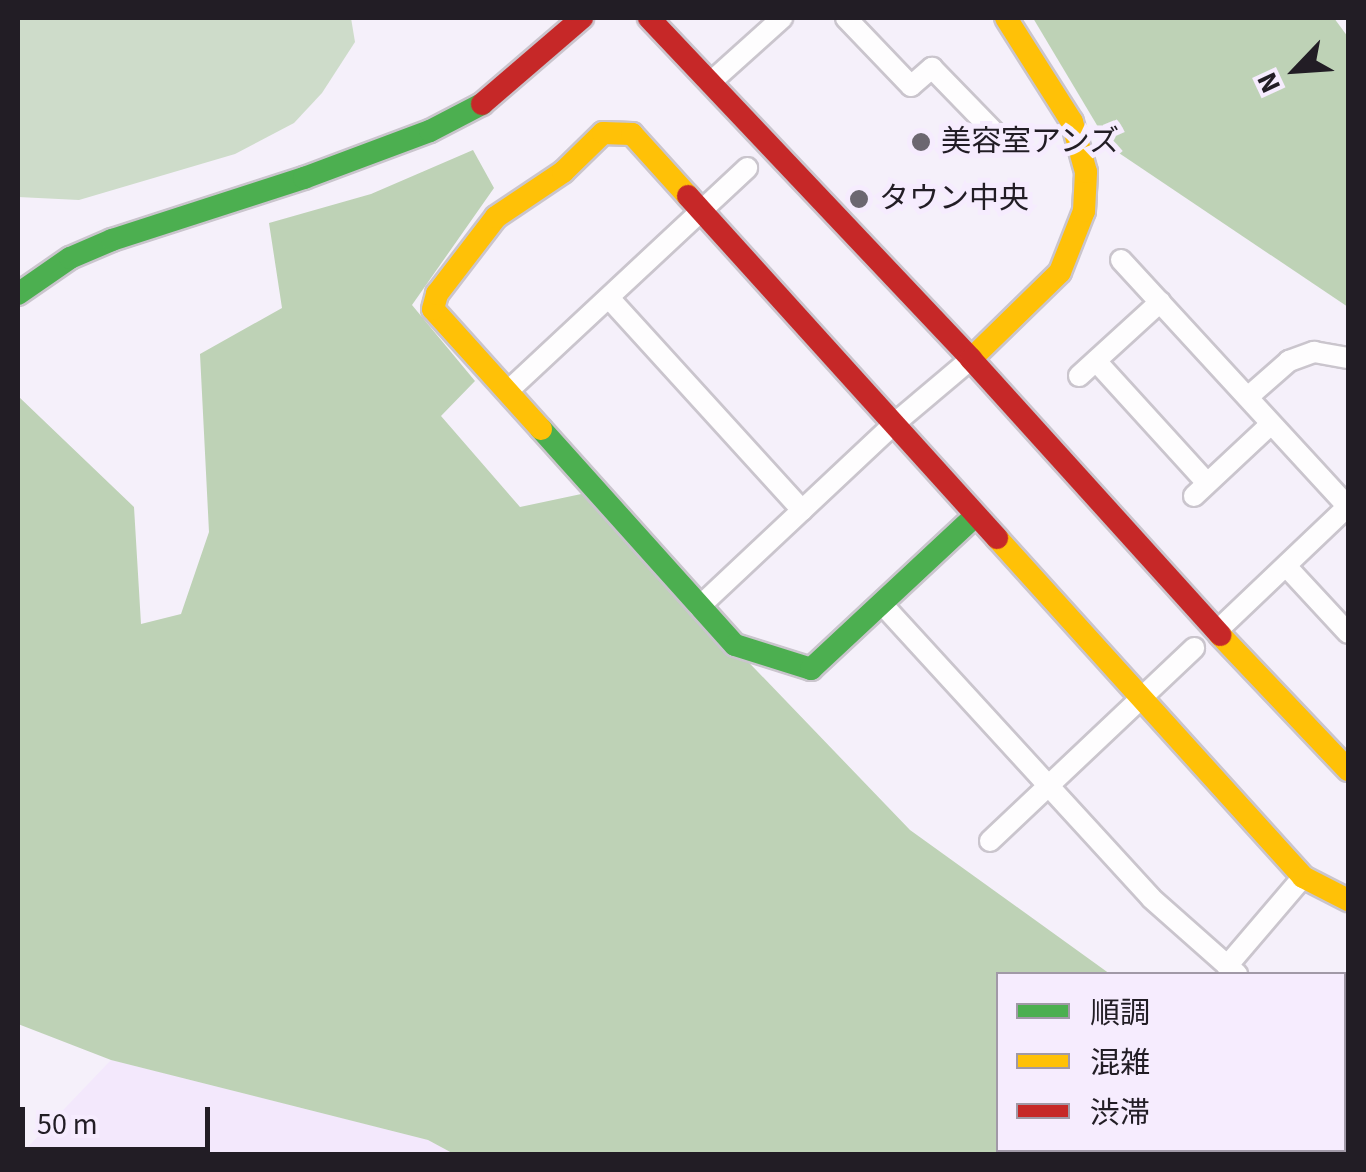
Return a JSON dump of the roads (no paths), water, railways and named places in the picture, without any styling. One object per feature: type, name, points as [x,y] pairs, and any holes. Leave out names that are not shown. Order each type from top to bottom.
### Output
[{"type":"street","points":[[18,294],[70,258],[112,240],[430,132],[487,101],[582,18]]},
{"type":"street","points":[[711,82],[782,18]]},
{"type":"street","points":[[846,18],[910,86],[932,68],[1007,144]]},
{"type":"street","points":[[699,606],[894,424],[971,359],[1060,272],[1084,212],[1086,172],[1072,122],[1006,18]]},
{"type":"street","points":[[654,23],[971,359],[1302,727],[1348,770]]},
{"type":"street","points":[[975,516],[811,670],[735,646],[433,310],[436,294],[496,217],[563,172],[603,133],[632,134],[1303,877],[1348,900]]},
{"type":"street","points":[[508,391],[747,168]]},
{"type":"street","points":[[1121,260],[1348,506],[1218,630]]},
{"type":"street","points":[[609,298],[802,510]]},
{"type":"street","points":[[1079,376],[1160,302]]},
{"type":"street","points":[[1248,397],[1289,362],[1314,352],[1348,358]]},
{"type":"street","points":[[1096,360],[1200,489],[1271,424]]},
{"type":"street","points":[[1286,566],[1348,634]]},
{"type":"street","points":[[882,604],[1151,898],[1232,970],[1303,877]]},
{"type":"street","points":[[990,841],[1194,648]]},
{"type":"place","name":"美容室アンズ","points":[[921,142]]},
{"type":"place","name":"タウン中央","points":[[859,199]]}]
